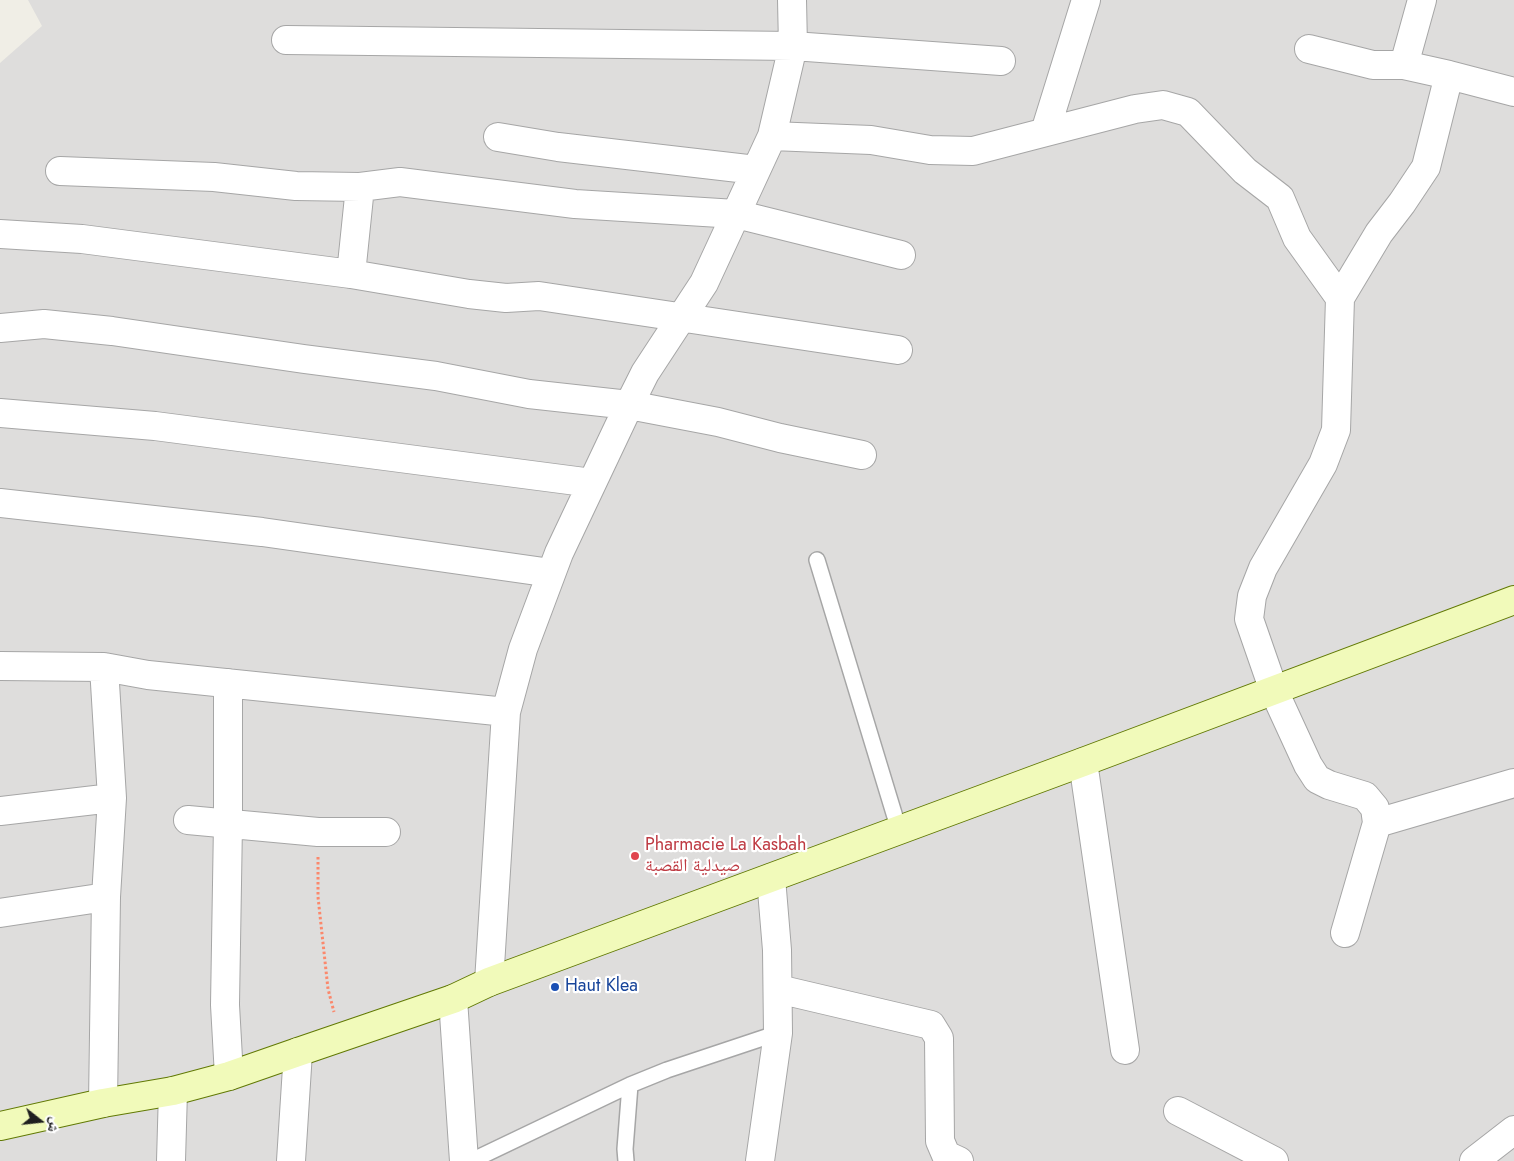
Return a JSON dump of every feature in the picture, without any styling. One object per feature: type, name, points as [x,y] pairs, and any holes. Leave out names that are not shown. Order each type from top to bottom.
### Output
[{"type":"main road","points":[[0,1126],[173,1091],[229,1076],[453,999],[489,982],[1514,600]]},
{"type":"street","points":[[489,982],[506,712],[523,649],[551,573],[644,374],[704,283],[772,136],[793,46],[792,0]]},
{"type":"street","points":[[1045,132],[1086,0]]},
{"type":"street","points":[[1404,65],[1422,0]]},
{"type":"street","points":[[286,40],[793,46],[1001,61]]},
{"type":"street","points":[[1309,49],[1373,65],[1404,65],[1514,92]]},
{"type":"street","points":[[1345,933],[1377,823],[1375,808],[1364,796],[1329,785],[1317,779],[1308,764],[1274,691],[1249,620],[1252,596],[1263,568],[1323,464],[1336,430],[1340,298],[1379,234],[1426,167],[1449,75]]},
{"type":"street","points":[[772,136],[871,140],[930,150],[973,151],[1135,109],[1163,105],[1188,112],[1245,171],[1280,198],[1297,238],[1340,298]]},
{"type":"street","points":[[498,137],[558,147],[756,170]]},
{"type":"street","points":[[60,171],[214,176],[296,186],[360,186],[400,182],[575,204],[736,214],[901,255]]},
{"type":"street","points":[[351,274],[360,186]]},
{"type":"street","points":[[0,234],[82,238],[351,274],[469,294],[506,298],[540,296],[898,350]]},
{"type":"street","points":[[0,328],[44,324],[112,331],[436,376],[529,394],[629,405],[718,422],[780,438],[862,455]]},
{"type":"street","points":[[0,413],[155,426],[592,483]]},
{"type":"street","points":[[0,503],[262,532],[551,573]]},
{"type":"street","points":[[0,666],[104,667],[148,675],[506,712]]},
{"type":"street","points":[[103,1104],[106,897],[112,798],[104,667]]},
{"type":"street","points":[[228,683],[225,1005],[229,1076]]},
{"type":"street","points":[[1083,762],[1125,1050]]},
{"type":"street","points":[[1377,823],[1514,783]]},
{"type":"street","points":[[0,811],[112,798]]},
{"type":"street","points":[[188,820],[318,832],[386,832]]},
{"type":"street","points":[[760,1161],[778,1033],[778,950],[771,878]]},
{"type":"street","points":[[0,913],[106,897]]},
{"type":"street","points":[[778,989],[931,1025],[939,1038],[940,1141],[946,1155],[959,1161]]},
{"type":"street","points":[[453,999],[464,1161]]},
{"type":"street","points":[[291,1161],[298,1052]]},
{"type":"street","points":[[170,1161],[173,1091]]},
{"type":"street","points":[[1178,1111],[1274,1161]]},
{"type":"street","points":[[1474,1161],[1514,1130]]},
{"type":"lane","points":[[817,560],[899,830]]},
{"type":"lane","points":[[471,1161],[630,1085],[666,1070],[778,1033]]},
{"type":"lane","points":[[626,1161],[625,1149],[630,1085]]},
{"type":"path","points":[[318,832],[318,897],[328,989],[340,1038]]},
{"type":"shaded area","points":[[28,0],[1514,0],[1514,1161],[0,1161],[0,63],[42,26]]},
{"type":"place","name":"Pharmacie La Kasbah صيدلية القصبة","points":[[635,856]]},
{"type":"place","name":"Haut Klea","points":[[555,987]]}]
